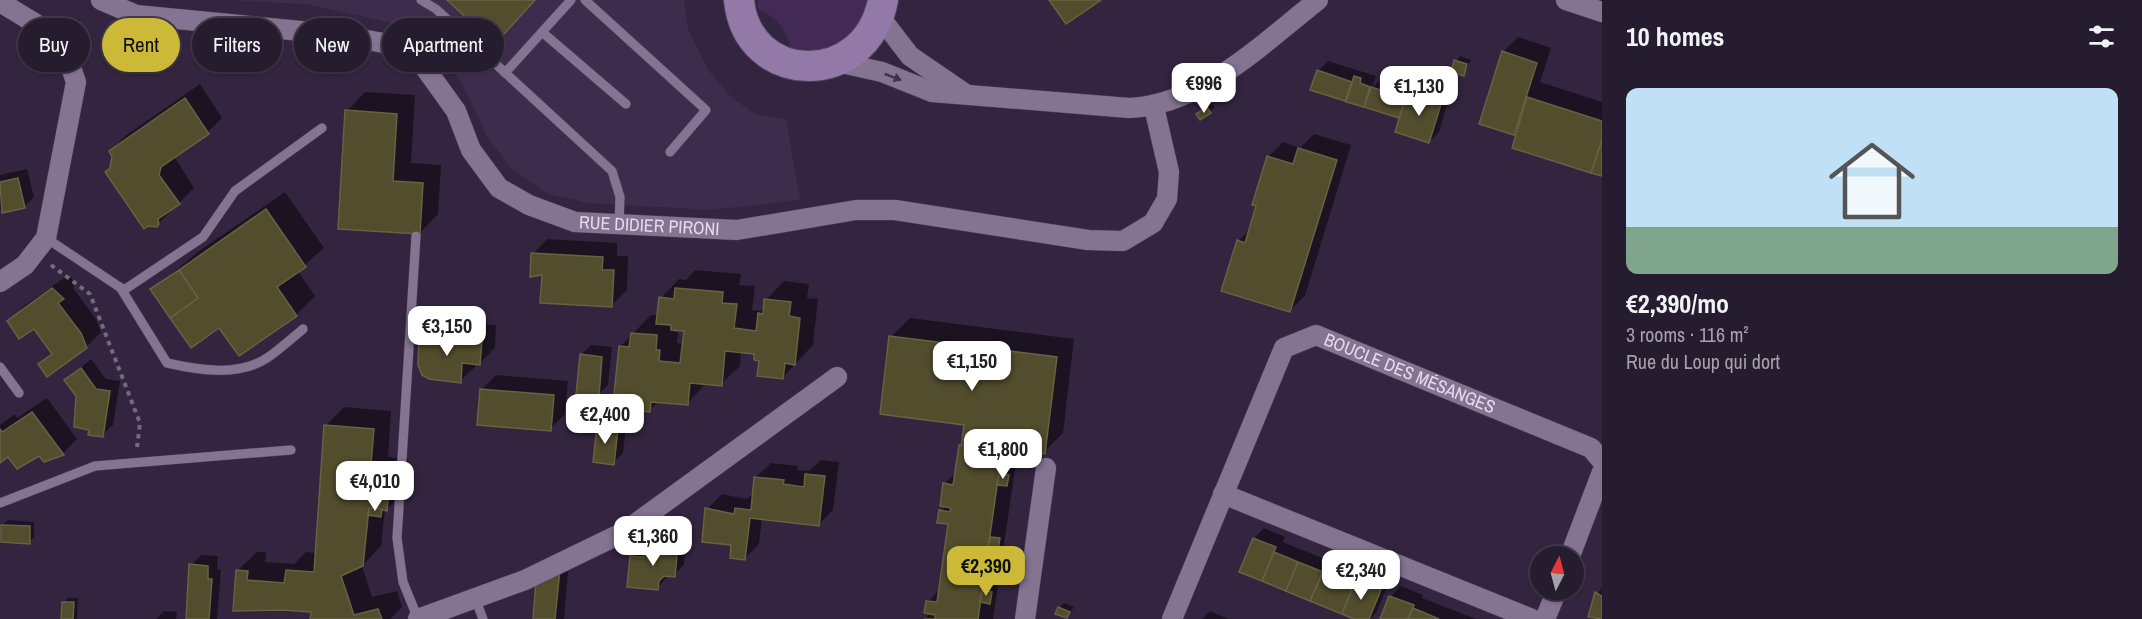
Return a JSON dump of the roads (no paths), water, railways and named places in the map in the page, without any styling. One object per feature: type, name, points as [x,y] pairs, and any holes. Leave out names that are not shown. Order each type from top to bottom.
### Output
[{"type":"main road","points":[[739,0],[740,13],[750,35],[767,52],[789,64],[813,67],[837,62],[863,44],[881,8]]},
{"type":"street","name":"RUE DIDIER PIRONI","points":[[101,0],[136,15],[332,34],[384,43],[423,65],[456,111],[471,150],[499,188],[529,205],[574,222],[737,230],[871,208],[1088,240],[1123,241],[1153,223],[1167,199],[1168,172],[1154,107]]},
{"type":"street","points":[[837,62],[882,72],[932,92],[1129,108],[1154,107],[1190,92],[1237,64],[1318,0]]},
{"type":"street","points":[[1566,0],[1602,12]]},
{"type":"street","points":[[0,2],[36,24],[67,56],[76,82],[74,102],[41,246],[0,282]]},
{"type":"street","points":[[881,8],[910,56],[964,93]]},
{"type":"street","name":"BOUCLE DES MÉSANGES","points":[[1172,619],[1284,348],[1316,335],[1591,448],[1602,462]]},
{"type":"street","points":[[418,619],[525,580],[624,532],[837,377]]},
{"type":"street","points":[[1025,619],[1046,468]]},
{"type":"street","points":[[1574,546],[1602,472]]},
{"type":"street","points":[[1223,494],[1532,619]]},
{"type":"street","points":[[1545,619],[1553,600]]},
{"type":"lane","points":[[422,0],[436,9],[612,171],[620,197],[619,224]]},
{"type":"lane","points":[[506,73],[571,0]]},
{"type":"lane","points":[[585,0],[706,110],[670,152]]},
{"type":"lane","points":[[542,32],[626,104]]},
{"type":"lane","points":[[41,246],[123,290],[203,237],[235,191],[322,128]]},
{"type":"lane","points":[[416,236],[397,538],[403,582],[418,619]]},
{"type":"lane","points":[[120,287],[167,363],[189,369],[200,371],[239,368],[265,360],[303,329]]},
{"type":"lane","points":[[0,367],[19,393]]},
{"type":"lane","points":[[0,503],[95,466],[291,450]]},
{"type":"lane","points":[[475,598],[483,619]]}]
